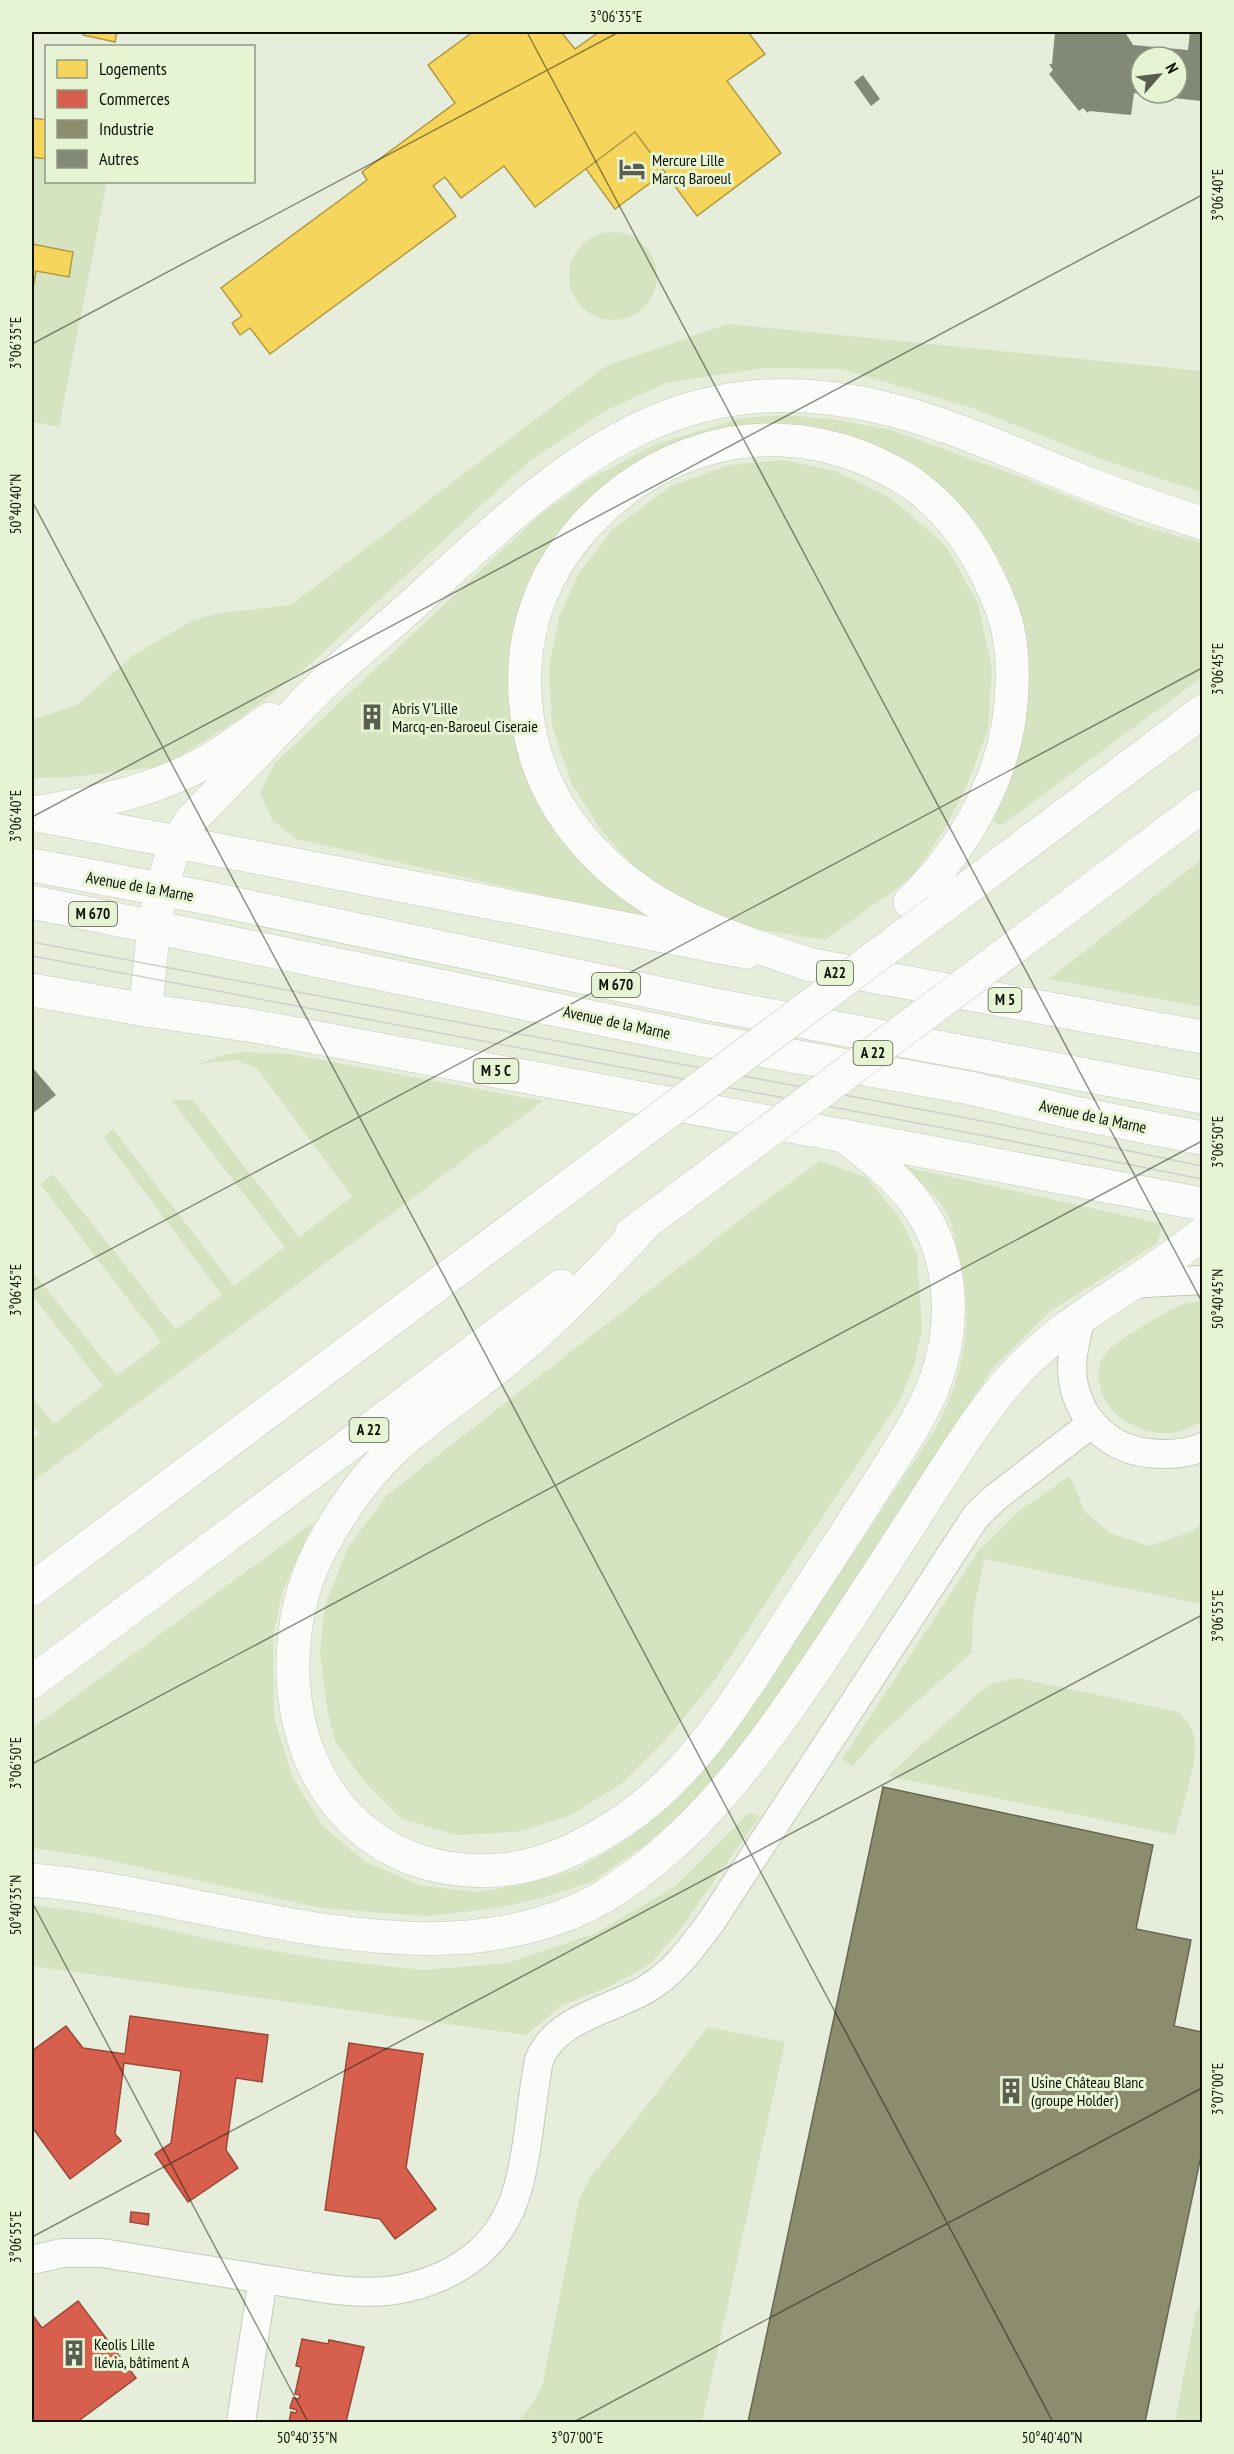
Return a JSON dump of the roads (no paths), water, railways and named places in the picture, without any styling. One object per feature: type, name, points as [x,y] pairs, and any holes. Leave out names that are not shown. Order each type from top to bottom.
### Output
[{"type":"main road","points":[[146,1010],[154,926],[160,891],[177,843],[191,820],[326,681],[509,516],[551,482],[608,443],[637,429],[677,413],[723,401],[780,396],[812,397],[879,407],[961,432],[1092,485],[1203,523]]},
{"type":"main road","points":[[807,964],[719,932],[676,913],[642,893],[608,867],[579,837],[556,805],[539,769],[530,737],[524,667],[528,635],[538,598],[566,548],[590,519],[624,488],[654,469],[686,455],[723,444],[756,440],[797,441],[834,447],[877,464],[917,487],[946,514],[970,542],[991,580],[1005,620],[1013,662],[1012,703],[1007,739],[994,778],[979,812],[944,866],[926,905]]},
{"type":"main road","points":[[32,814],[105,799],[184,773],[224,750],[326,681]]},
{"type":"main road","points":[[926,905],[1203,712]]},
{"type":"main road","name":"A 22","points":[[32,1682],[1203,806]]},
{"type":"main road","name":"M 5","points":[[32,814],[807,964],[1203,1036]]},
{"type":"main road","name":"Avenue de la Marne","points":[[32,865],[160,891],[202,897],[693,1001],[1203,1097]]},
{"type":"main road","name":"Avenue de la Marne","points":[[32,902],[698,1039],[970,1088],[1075,1113],[1203,1138]]},
{"type":"main road","name":"A22","points":[[32,1589],[759,1045],[926,905]]},
{"type":"main road","name":"M 5 C","points":[[32,990],[266,1029],[1203,1204]]},
{"type":"main road","points":[[648,1221],[588,1285],[540,1331],[496,1370],[394,1449],[360,1487],[342,1513],[306,1579],[297,1614],[293,1652],[294,1691],[299,1724],[321,1782],[337,1806],[357,1827],[400,1855],[448,1868],[500,1870],[523,1866],[541,1862],[581,1845],[619,1824],[640,1808],[680,1771],[730,1710],[899,1450],[936,1381],[947,1341],[947,1279],[936,1238],[915,1202],[885,1169],[844,1136]]},
{"type":"main road","points":[[32,1880],[153,1897],[272,1923],[335,1932],[413,1938],[470,1937],[496,1933],[554,1918],[603,1897],[656,1858],[707,1810],[740,1773],[806,1683],[990,1403],[1029,1359],[1128,1284],[1203,1234]]},
{"type":"street","points":[[1128,1284],[1203,1280]]},
{"type":"street","points":[[1081,1318],[1074,1346],[1072,1370],[1083,1412],[1091,1424],[1105,1438],[1118,1445],[1144,1453],[1172,1454],[1203,1447]]},
{"type":"street","points":[[32,2260],[62,2253],[102,2253],[353,2292],[388,2293],[426,2284],[479,2254],[495,2238],[514,2198],[538,2068],[547,2046],[569,2026],[648,1989],[681,1961],[711,1922],[976,1515],[1091,1424]]},
{"type":"street","points":[[241,2422],[263,2278]]},
{"type":"tram line","points":[[32,942],[993,1123],[1202,1166]]},
{"type":"tram line","points":[[32,956],[1202,1179]]},
{"type":"place","name":"Mercure Lille Marcq Baroeul","points":[[632,169]]},
{"type":"place","name":"Abris V'Lille Marcq-en-Baroeul Ciseraie","points":[[372,717]]},
{"type":"place","name":"Usine Château Blanc (groupe Holder)","points":[[1011,2091]]},
{"type":"place","name":"Keolis Lille Ilévia, bâtiment A","points":[[74,2353]]}]
